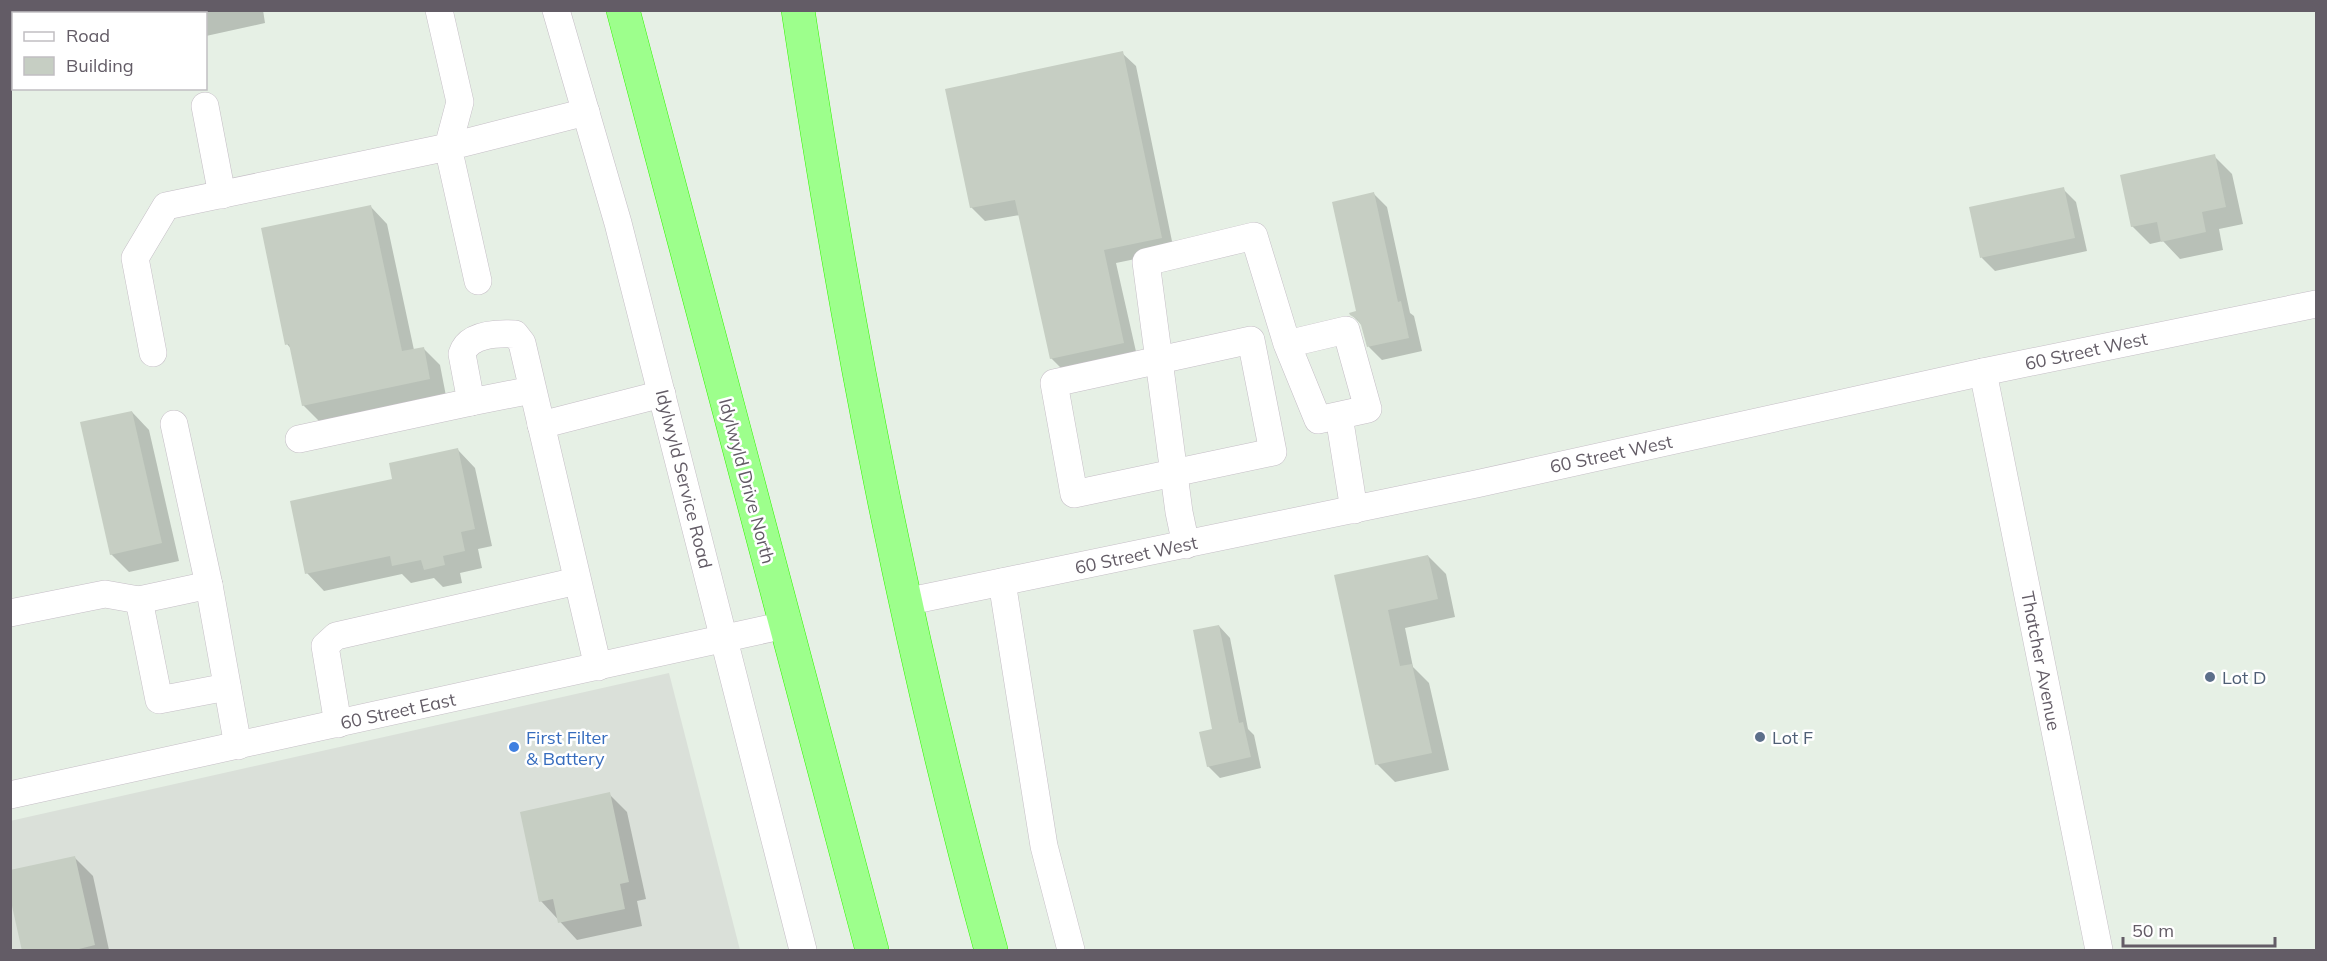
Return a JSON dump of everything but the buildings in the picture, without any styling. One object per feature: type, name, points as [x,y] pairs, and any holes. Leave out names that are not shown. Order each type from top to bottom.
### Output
[{"type":"highway","name":"Idylwyld Drive North","points":[[623,10],[872,951]]},
{"type":"highway","points":[[798,10],[820,158],[857,368],[905,602],[967,863],[991,951]]},
{"type":"street","points":[[439,10],[460,102],[448,147],[478,281]]},
{"type":"street","name":"Idylwyld Service Road","points":[[556,10],[618,223],[803,951]]},
{"type":"street","points":[[205,106],[222,195]]},
{"type":"street","points":[[153,354],[135,258],[166,206],[448,147],[586,112]]},
{"type":"street","points":[[1186,544],[1174,473],[1159,361],[1146,262],[1254,236],[1285,337],[1318,420],[1368,409],[1346,330],[1285,337],[1251,340],[1159,361],[1054,383],[1074,494],[1174,473],[1273,452],[1251,340]]},
{"type":"street","name":"60 Street West","points":[[905,602],[1354,510],[1983,372],[2316,304]]},
{"type":"street","points":[[471,402],[462,354],[464,346],[472,340],[502,333],[515,334],[522,343],[598,667]]},
{"type":"street","name":"Thatcher Avenue","points":[[1983,372],[2100,951]]},
{"type":"street","points":[[299,439],[532,390]]},
{"type":"street","points":[[541,425],[662,394]]},
{"type":"street","points":[[1339,416],[1354,510]]},
{"type":"street","points":[[174,424],[209,585],[238,746]]},
{"type":"street","points":[[338,724],[325,646],[336,636],[577,581]]},
{"type":"street","points":[[1002,582],[1044,846],[1071,951]]},
{"type":"street","points":[[10,613],[105,594],[139,600],[209,585]]},
{"type":"street","points":[[139,600],[159,700],[227,687]]},
{"type":"street","name":"60 Street East","points":[[10,795],[785,625]]},
{"type":"shaded area","name":"First Filter & Battery","points":[[669,673],[740,950],[11,950],[10,821]]},
{"type":"place","name":"Lot D","points":[[2210,677]]},
{"type":"place","name":"Lot F","points":[[1760,737]]},
{"type":"place","name":"First Filter & Battery","points":[[514,747]]}]
